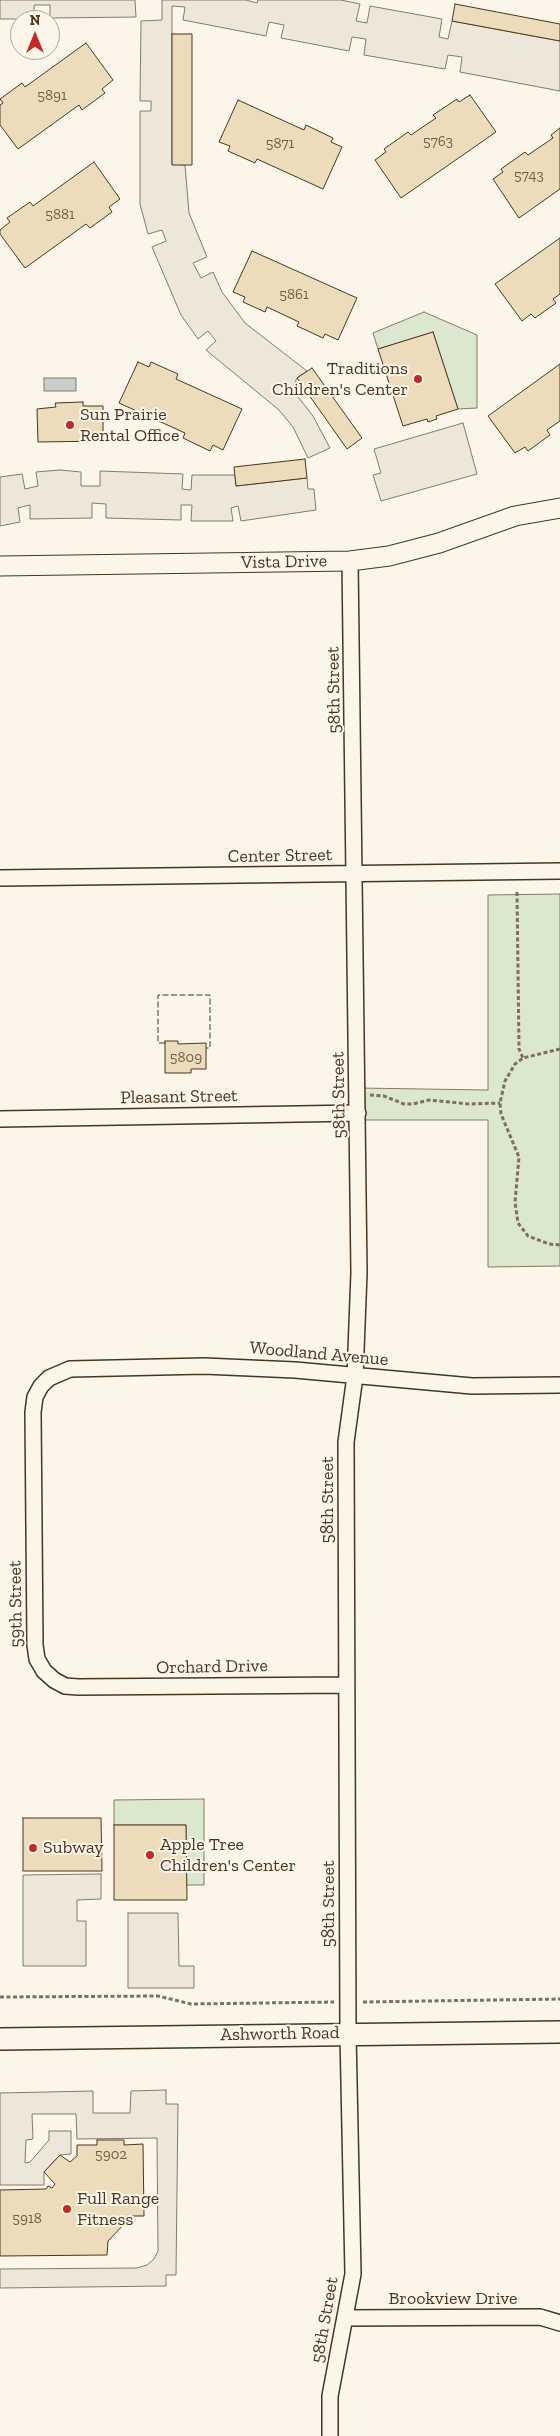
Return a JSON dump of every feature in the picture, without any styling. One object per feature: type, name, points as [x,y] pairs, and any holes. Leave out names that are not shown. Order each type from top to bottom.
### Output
[{"type":"main road","name":"Ashworth Road","points":[[0,2039],[560,2032]]},
{"type":"street","name":"Vista Drive","points":[[0,566],[350,561],[389,556],[439,543],[515,516],[560,508]]},
{"type":"street","name":"58th Street","points":[[330,2436],[330,2396],[353,2274],[348,2034],[346,1442],[355,1376],[359,1274],[350,561]]},
{"type":"street","name":"Center Street","points":[[0,878],[560,871]]},
{"type":"street","name":"Pleasant Street","points":[[0,1119],[358,1113]]},
{"type":"street","name":"Woodland Avenue","points":[[75,1369],[240,1367],[472,1386],[560,1385]]},
{"type":"street","name":"59th Street","points":[[75,1369],[60,1372],[49,1378],[35,1397],[32,1412],[34,1635],[37,1659],[44,1671],[54,1680],[66,1686],[78,1687]]},
{"type":"street","name":"Orchard Drive","points":[[78,1687],[347,1684]]},
{"type":"street","name":"Brookview Drive","points":[[346,2318],[540,2317],[560,2323]]},
{"type":"path","points":[[517,892],[519,1049],[523,1058]]},
{"type":"path","points":[[560,1049],[523,1058],[509,1073],[500,1103],[501,1114],[519,1157],[516,1202],[518,1223],[528,1236],[549,1244],[560,1245]]},
{"type":"path","points":[[358,1094],[384,1096],[404,1104],[429,1100],[469,1104],[500,1103]]},
{"type":"path","points":[[0,1997],[158,1996],[191,2004],[334,2002]]},
{"type":"path","points":[[358,2002],[560,1999]]},
{"type":"green space","points":[[424,312],[477,335],[477,408],[458,409],[433,332],[378,349],[373,333]]},
{"type":"green space","points":[[560,894],[560,1266],[488,1267],[488,1120],[358,1120],[358,1088],[488,1090],[488,895]]},
{"type":"green space","points":[[204,1799],[204,1885],[186,1885],[186,1825],[114,1825],[114,1800]]},
{"type":"shaded area","points":[[0,0],[135,0],[136,17],[60,18],[60,10],[50,10],[50,5],[34,5],[34,10],[10,10],[10,19],[0,19]]},
{"type":"shaded area","points":[[162,0],[246,0],[257,3],[258,0],[341,0],[360,4],[356,21],[367,23],[370,6],[442,19],[439,37],[448,39],[452,21],[560,41],[560,91],[460,72],[462,57],[448,55],[445,69],[364,55],[366,39],[352,37],[349,51],[281,38],[284,25],[269,22],[266,36],[183,20],[185,7],[172,6],[172,164],[185,165],[189,213],[207,257],[193,263],[201,278],[213,272],[222,292],[245,323],[307,371],[297,378],[292,389],[313,416],[330,448],[308,458],[293,427],[279,410],[206,350],[216,341],[208,331],[198,339],[181,315],[152,247],[166,241],[162,230],[148,234],[140,204],[140,111],[151,111],[151,101],[140,101],[141,21],[162,20]]},
{"type":"shaded area","points":[[44,378],[76,378],[76,391],[44,391]]},
{"type":"shaded area","points":[[463,423],[477,474],[381,501],[373,475],[381,473],[374,449]]},
{"type":"shaded area","points":[[60,470],[81,472],[81,486],[100,486],[100,471],[183,474],[182,489],[191,490],[192,475],[235,475],[236,486],[307,478],[308,489],[314,489],[316,510],[241,521],[238,506],[231,508],[233,521],[191,521],[192,505],[181,505],[181,520],[106,518],[106,504],[92,503],[92,518],[30,519],[30,505],[18,508],[20,522],[0,526],[0,477],[22,474],[25,489],[38,486],[36,472]]},
{"type":"shaded area","points":[[101,1874],[101,1899],[77,1900],[77,1921],[86,1921],[86,1966],[23,1966],[23,1875]]},
{"type":"shaded area","points":[[128,1913],[178,1913],[179,1966],[194,1966],[194,1988],[128,1988]]},
{"type":"shaded area","points":[[166,2090],[166,2104],[178,2104],[176,2275],[166,2275],[166,2286],[0,2288],[0,2269],[137,2268],[147,2265],[154,2259],[158,2251],[157,2138],[77,2139],[76,2114],[32,2114],[33,2139],[26,2140],[25,2163],[30,2162],[49,2140],[49,2131],[71,2131],[71,2154],[60,2155],[44,2172],[44,2185],[0,2185],[0,2093],[93,2091],[93,2113],[130,2113],[131,2091]]},
{"type":"building","points":[[455,4],[560,24],[560,41],[452,21]]},
{"type":"building","points":[[172,34],[192,34],[192,165],[172,165]]},
{"type":"building","points":[[86,43],[113,80],[102,89],[105,93],[82,110],[79,105],[18,149],[0,125],[0,105],[3,103],[0,99],[22,83],[25,87]]},
{"type":"building","points":[[470,95],[496,132],[401,198],[375,160],[386,152],[384,149],[408,132],[411,135],[436,118],[433,115],[457,99],[459,102]]},
{"type":"building","points":[[238,100],[304,130],[306,125],[333,138],[331,142],[342,147],[323,189],[257,159],[255,163],[228,151],[230,146],[219,142]]},
{"type":"building","points":[[560,128],[560,189],[519,218],[493,179],[503,172],[501,169],[525,152],[528,155],[553,138],[551,135]]},
{"type":"building","points":[[94,162],[120,199],[109,207],[112,212],[90,228],[86,224],[25,268],[0,234],[0,230],[10,222],[7,218],[30,202],[33,206]]},
{"type":"building","points":[[560,238],[560,294],[553,299],[556,303],[535,318],[531,314],[522,321],[495,284]]},
{"type":"building","points":[[252,251],[357,298],[338,340],[325,334],[323,338],[297,326],[299,322],[267,307],[265,312],[243,302],[245,297],[233,292]]},
{"type":"building","name":"Traditions Children's Center","points":[[433,332],[458,409],[436,416],[437,419],[428,422],[427,419],[403,426],[378,349]]},
{"type":"building","points":[[138,362],[149,367],[151,362],[178,374],[176,379],[242,409],[223,450],[213,445],[210,451],[183,438],[185,433],[119,403]]},
{"type":"building","points":[[560,364],[560,421],[547,430],[550,435],[528,451],[525,447],[515,453],[488,416]]},
{"type":"building","points":[[312,368],[362,438],[347,449],[297,378]]},
{"type":"building","name":"Sun Prairie Rental Office","points":[[83,402],[83,406],[103,406],[103,441],[38,442],[37,409],[56,407],[55,403]]},
{"type":"building","points":[[305,459],[307,478],[236,486],[234,467]]},
{"type":"building","points":[[165,1041],[178,1041],[178,1044],[206,1043],[206,1069],[191,1069],[191,1073],[165,1073]]},
{"type":"building","points":[[23,1818],[101,1818],[102,1871],[23,1871]]},
{"type":"building","name":"Apple Tree Children's Center","points":[[114,1825],[186,1825],[187,1900],[114,1900]]},
{"type":"building","points":[[97,2140],[124,2140],[124,2145],[143,2144],[144,2216],[132,2216],[108,2241],[107,2255],[0,2256],[0,2190],[46,2189],[48,2186],[52,2188],[55,2184],[44,2172],[60,2155],[70,2162],[77,2156],[77,2145],[97,2145]]},
{"type":"fence","points":[[165,1043],[158,1043],[158,995],[210,995],[210,1048],[206,1048]]},
{"type":"place","name":"Traditions Children's Center","points":[[418,379]]},
{"type":"place","name":"Sun Prairie Rental Office","points":[[70,425]]},
{"type":"place","name":"Subway","points":[[33,1848]]},
{"type":"place","name":"Apple Tree Children's Center","points":[[150,1855]]},
{"type":"place","name":"Full Range Fitness","points":[[67,2209]]}]
